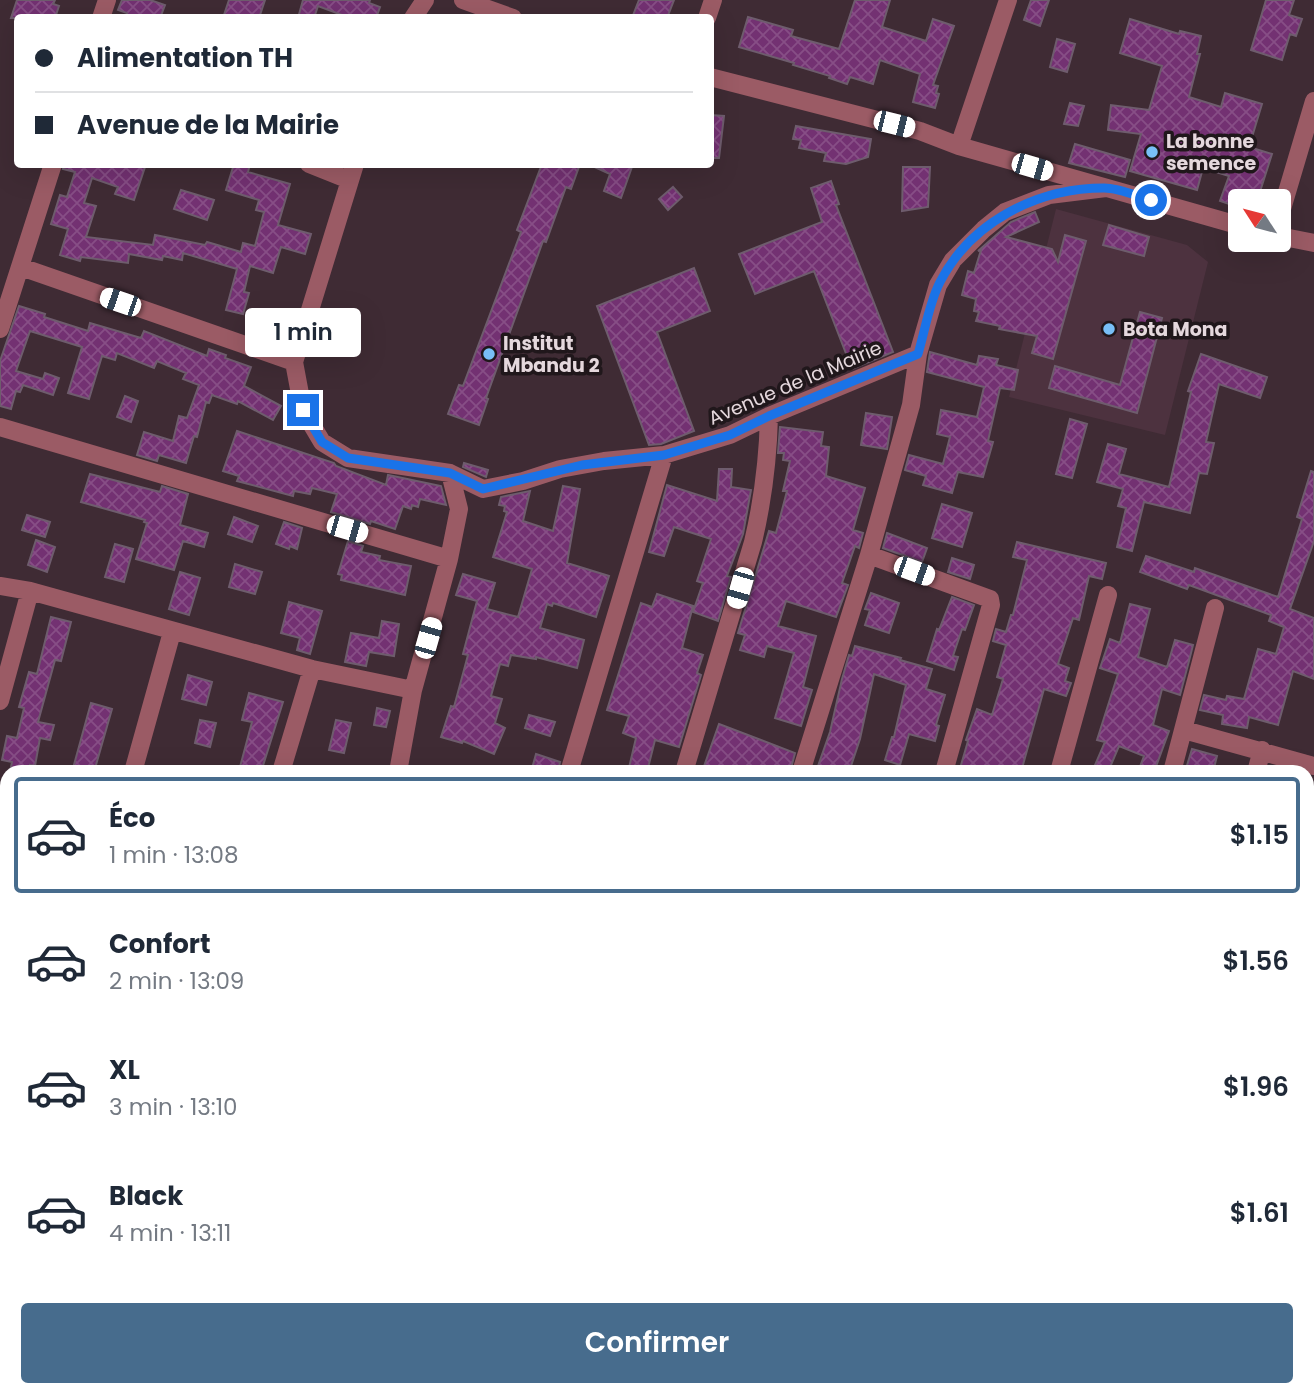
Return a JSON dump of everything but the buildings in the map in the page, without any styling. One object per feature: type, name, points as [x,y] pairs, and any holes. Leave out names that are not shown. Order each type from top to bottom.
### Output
[{"type":"street","points":[[463,0],[502,14]]},
{"type":"street","points":[[959,146],[1008,0]]},
{"type":"street","points":[[714,78],[920,131],[959,146],[1228,222]]},
{"type":"street","points":[[1288,189],[1314,102]]},
{"type":"street","points":[[0,329],[52,168]]},
{"type":"street","points":[[330,168],[352,172]]},
{"type":"street","name":"Avenue de la Mairie","points":[[352,172],[294,362],[303,410],[322,442],[348,458],[450,473],[483,489],[593,463],[664,455],[730,435],[918,354]]},
{"type":"street","points":[[803,765],[869,555],[911,405],[918,354],[938,285],[953,260],[1005,212],[1049,195],[1106,188]]},
{"type":"street","points":[[1292,239],[1314,243]]},
{"type":"street","points":[[21,267],[294,362]]},
{"type":"street","points":[[686,765],[761,511],[768,455],[769,416]]},
{"type":"street","points":[[0,427],[449,559]]},
{"type":"street","points":[[571,765],[664,455]]},
{"type":"street","points":[[399,765],[413,690],[449,559],[459,509],[450,473]]},
{"type":"street","points":[[869,555],[990,599],[991,605],[946,765]]},
{"type":"street","points":[[0,586],[30,591],[312,669],[413,690]]},
{"type":"street","points":[[0,701],[30,591]]},
{"type":"street","points":[[1061,765],[1108,595]]},
{"type":"street","points":[[1174,765],[1214,608]]},
{"type":"street","points":[[135,765],[172,632]]},
{"type":"street","points":[[283,765],[312,669]]},
{"type":"street","points":[[1184,730],[1311,765]]},
{"type":"street","points":[[1258,765],[1262,751]]},
{"type":"shaded area","name":"Bota Mona","points":[[1056,209],[1187,245],[1208,262],[1165,435],[1009,397]]},
{"type":"place","name":"La bonne semence","points":[[1152,152]]},
{"type":"place","name":"Bota Mona","points":[[1109,329]]},
{"type":"place","name":"Institut Mbandu 2","points":[[489,354]]},
{"type":"route","points":[[303,410],[322,442],[348,458],[450,473],[483,489],[523,481],[560,469],[664,455],[730,435],[918,354],[938,285],[953,260],[1005,212],[1049,195],[1106,188],[1151,200]]}]
